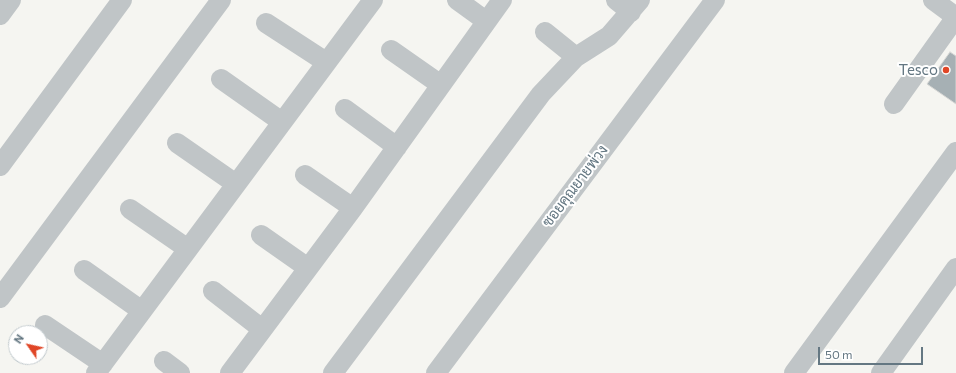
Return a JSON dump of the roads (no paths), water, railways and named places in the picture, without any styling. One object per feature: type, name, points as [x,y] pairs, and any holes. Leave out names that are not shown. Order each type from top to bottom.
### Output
[{"type":"street","points":[[0,15],[11,0]]},
{"type":"street","points":[[0,166],[122,0]]},
{"type":"street","points":[[0,298],[221,0]]},
{"type":"street","points":[[457,0],[486,21]]},
{"type":"street","points":[[230,373],[353,208],[502,0]]},
{"type":"street","name":"ซอยคุณยายพ่วง","points":[[436,373],[715,0]]},
{"type":"street","points":[[894,104],[956,17],[933,0]]},
{"type":"street","points":[[48,327],[100,368],[370,1]]},
{"type":"street","points":[[333,373],[541,94],[576,57],[609,36],[629,4]]},
{"type":"street","points":[[266,23],[326,62]]},
{"type":"street","points":[[545,32],[576,57]]},
{"type":"street","points":[[392,50],[441,85]]},
{"type":"street","points":[[221,79],[282,122]]},
{"type":"street","points":[[345,109],[397,147]]},
{"type":"street","points":[[177,142],[236,184]]},
{"type":"street","points":[[794,373],[956,152]]},
{"type":"street","points":[[304,175],[353,208]]},
{"type":"street","points":[[130,209],[188,248]]},
{"type":"street","points":[[261,235],[308,268]]},
{"type":"street","points":[[881,373],[956,268]]},
{"type":"street","points":[[84,270],[142,311]]},
{"type":"street","points":[[213,291],[262,329]]},
{"type":"place","name":"Tesco","points":[[946,70]]}]
